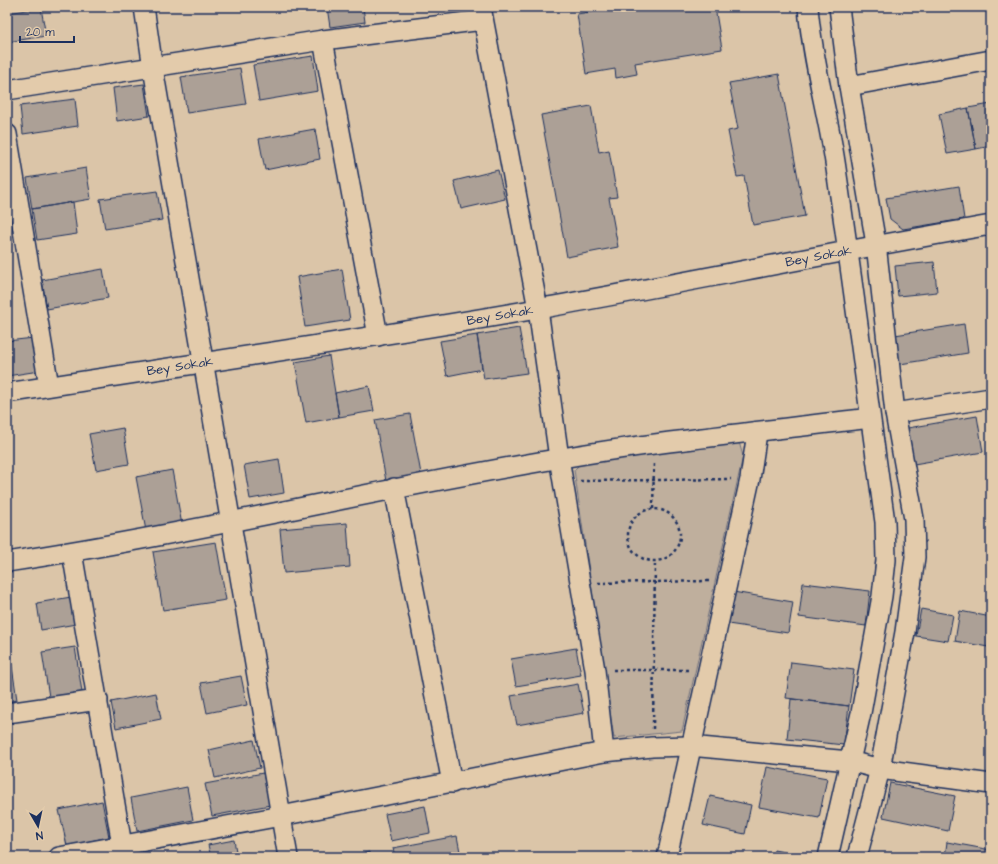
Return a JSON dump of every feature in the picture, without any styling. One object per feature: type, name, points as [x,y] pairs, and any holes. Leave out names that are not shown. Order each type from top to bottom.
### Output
[{"type":"street","points":[[144,7],[153,68],[288,857]]},
{"type":"street","points":[[808,7],[810,33],[835,161],[848,250],[885,522],[886,560],[882,596],[861,713],[828,857]]},
{"type":"street","points":[[840,7],[849,86],[876,244],[895,413],[914,519],[915,557],[905,632],[880,769],[857,857]]},
{"type":"street","points":[[7,90],[153,68],[482,13],[538,309],[559,458],[595,670],[604,752]]},
{"type":"street","points":[[323,40],[378,336]]},
{"type":"street","points":[[849,86],[991,60]]},
{"type":"street","points":[[7,134],[49,386]]},
{"type":"street","name":"Bey Sokak","points":[[7,393],[378,336],[538,309],[876,244],[991,225]]},
{"type":"street","points":[[895,413],[991,398]]},
{"type":"street","points":[[7,562],[72,552],[230,522],[394,488],[559,458],[870,418]]},
{"type":"street","points":[[666,857],[750,479],[756,433]]},
{"type":"street","points":[[394,488],[452,783]]},
{"type":"street","points":[[72,552],[124,851]]},
{"type":"street","points":[[7,713],[98,700]]},
{"type":"street","points":[[59,857],[124,851],[281,816],[604,752],[652,747],[690,746],[849,761],[880,769],[991,784]]},
{"type":"path","points":[[653,445],[653,509]]},
{"type":"path","points":[[564,481],[750,479]]},
{"type":"path","points":[[653,509],[666,513],[676,521],[680,539],[672,554],[655,561],[640,557],[632,548],[628,537],[629,528],[632,521],[645,511],[653,509]]},
{"type":"path","points":[[652,747],[655,561]]},
{"type":"path","points":[[580,583],[728,581]]},
{"type":"path","points":[[595,670],[708,670]]},
{"type":"shaded area","points":[[739,442],[743,456],[682,731],[614,738],[574,470],[582,462]]},
{"type":"building","points":[[327,7],[363,7],[365,22],[330,27]]},
{"type":"building","points":[[623,7],[715,7],[722,49],[635,63],[637,74],[616,78],[615,69],[586,74],[577,14]]},
{"type":"building","points":[[41,8],[46,36],[7,42],[7,13]]},
{"type":"building","points":[[313,56],[318,91],[259,101],[253,65]]},
{"type":"building","points":[[240,68],[246,104],[187,113],[181,77]]},
{"type":"building","points":[[779,74],[805,216],[753,225],[744,176],[737,177],[728,131],[738,129],[729,83]]},
{"type":"building","points":[[144,84],[149,116],[117,121],[113,88]]},
{"type":"building","points":[[75,99],[78,126],[23,134],[20,106]]},
{"type":"building","points":[[991,104],[991,146],[976,149],[968,108]]},
{"type":"building","points":[[591,106],[599,152],[609,150],[617,197],[609,198],[618,247],[567,257],[541,115]]},
{"type":"building","points":[[968,108],[976,149],[947,154],[939,114]]},
{"type":"building","points":[[315,129],[320,159],[265,170],[259,139]]},
{"type":"building","points":[[86,168],[91,199],[32,209],[27,178]]},
{"type":"building","points":[[498,170],[505,199],[461,209],[454,181]]},
{"type":"building","points":[[959,186],[964,219],[903,229],[890,219],[886,198]]},
{"type":"building","points":[[157,191],[162,220],[105,229],[100,199]]},
{"type":"building","points":[[73,202],[77,234],[37,240],[32,209]]},
{"type":"building","points":[[934,262],[937,292],[898,296],[895,266]]},
{"type":"building","points":[[103,269],[108,298],[47,309],[42,280]]},
{"type":"building","points":[[342,269],[350,320],[305,327],[297,277]]},
{"type":"building","points":[[964,324],[968,353],[900,364],[895,335]]},
{"type":"building","points":[[519,328],[527,373],[484,379],[477,335]]},
{"type":"building","points":[[477,335],[482,369],[447,376],[440,341]]},
{"type":"building","points":[[34,338],[39,371],[7,376],[7,341]]},
{"type":"building","points":[[329,356],[339,417],[306,423],[295,362]]},
{"type":"building","points":[[369,386],[374,411],[339,417],[335,393]]},
{"type":"building","points":[[410,414],[421,474],[386,481],[375,420]]},
{"type":"building","points":[[977,416],[983,452],[914,464],[908,428]]},
{"type":"building","points":[[123,428],[129,464],[96,470],[89,434]]},
{"type":"building","points":[[279,459],[284,493],[250,499],[244,465]]},
{"type":"building","points":[[172,470],[182,525],[146,531],[136,477]]},
{"type":"building","points":[[347,523],[350,567],[284,573],[280,529]]},
{"type":"building","points":[[216,542],[226,600],[163,610],[153,552]]},
{"type":"building","points":[[803,583],[870,591],[866,626],[799,617]]},
{"type":"building","points":[[733,592],[793,602],[788,633],[728,624]]},
{"type":"building","points":[[71,597],[76,624],[41,630],[37,603]]},
{"type":"building","points":[[921,609],[953,615],[948,641],[916,636]]},
{"type":"building","points":[[960,611],[991,617],[991,633],[988,647],[955,641]]},
{"type":"building","points":[[7,646],[9,646],[17,700],[7,702]]},
{"type":"building","points":[[75,647],[82,692],[49,697],[42,652]]},
{"type":"building","points":[[576,648],[581,675],[516,686],[511,659]]},
{"type":"building","points":[[791,662],[854,670],[849,706],[786,698]]},
{"type":"building","points":[[241,676],[247,705],[207,713],[201,683]]},
{"type":"building","points":[[578,684],[584,713],[517,725],[511,696]]},
{"type":"building","points":[[156,693],[161,719],[116,728],[111,702]]},
{"type":"building","points":[[791,699],[849,706],[844,745],[787,739]]},
{"type":"building","points":[[254,740],[260,768],[215,778],[209,750]]},
{"type":"building","points":[[767,767],[827,778],[819,818],[759,807]]},
{"type":"building","points":[[263,773],[270,805],[212,816],[205,784]]},
{"type":"building","points":[[890,783],[955,796],[948,831],[883,817]]},
{"type":"building","points":[[187,787],[193,820],[137,831],[131,798]]},
{"type":"building","points":[[710,796],[751,805],[745,834],[703,825]]},
{"type":"building","points":[[102,801],[109,837],[67,846],[59,810]]},
{"type":"building","points":[[425,806],[430,833],[391,841],[385,814]]},
{"type":"building","points":[[457,836],[461,857],[395,857],[393,848]]},
{"type":"building","points":[[234,840],[237,857],[211,857],[208,845]]},
{"type":"building","points":[[947,842],[991,850],[991,857],[945,857]]},
{"type":"building","points":[[774,850],[808,857],[773,857]]},
{"type":"building","points":[[369,852],[370,857],[348,857]]}]
